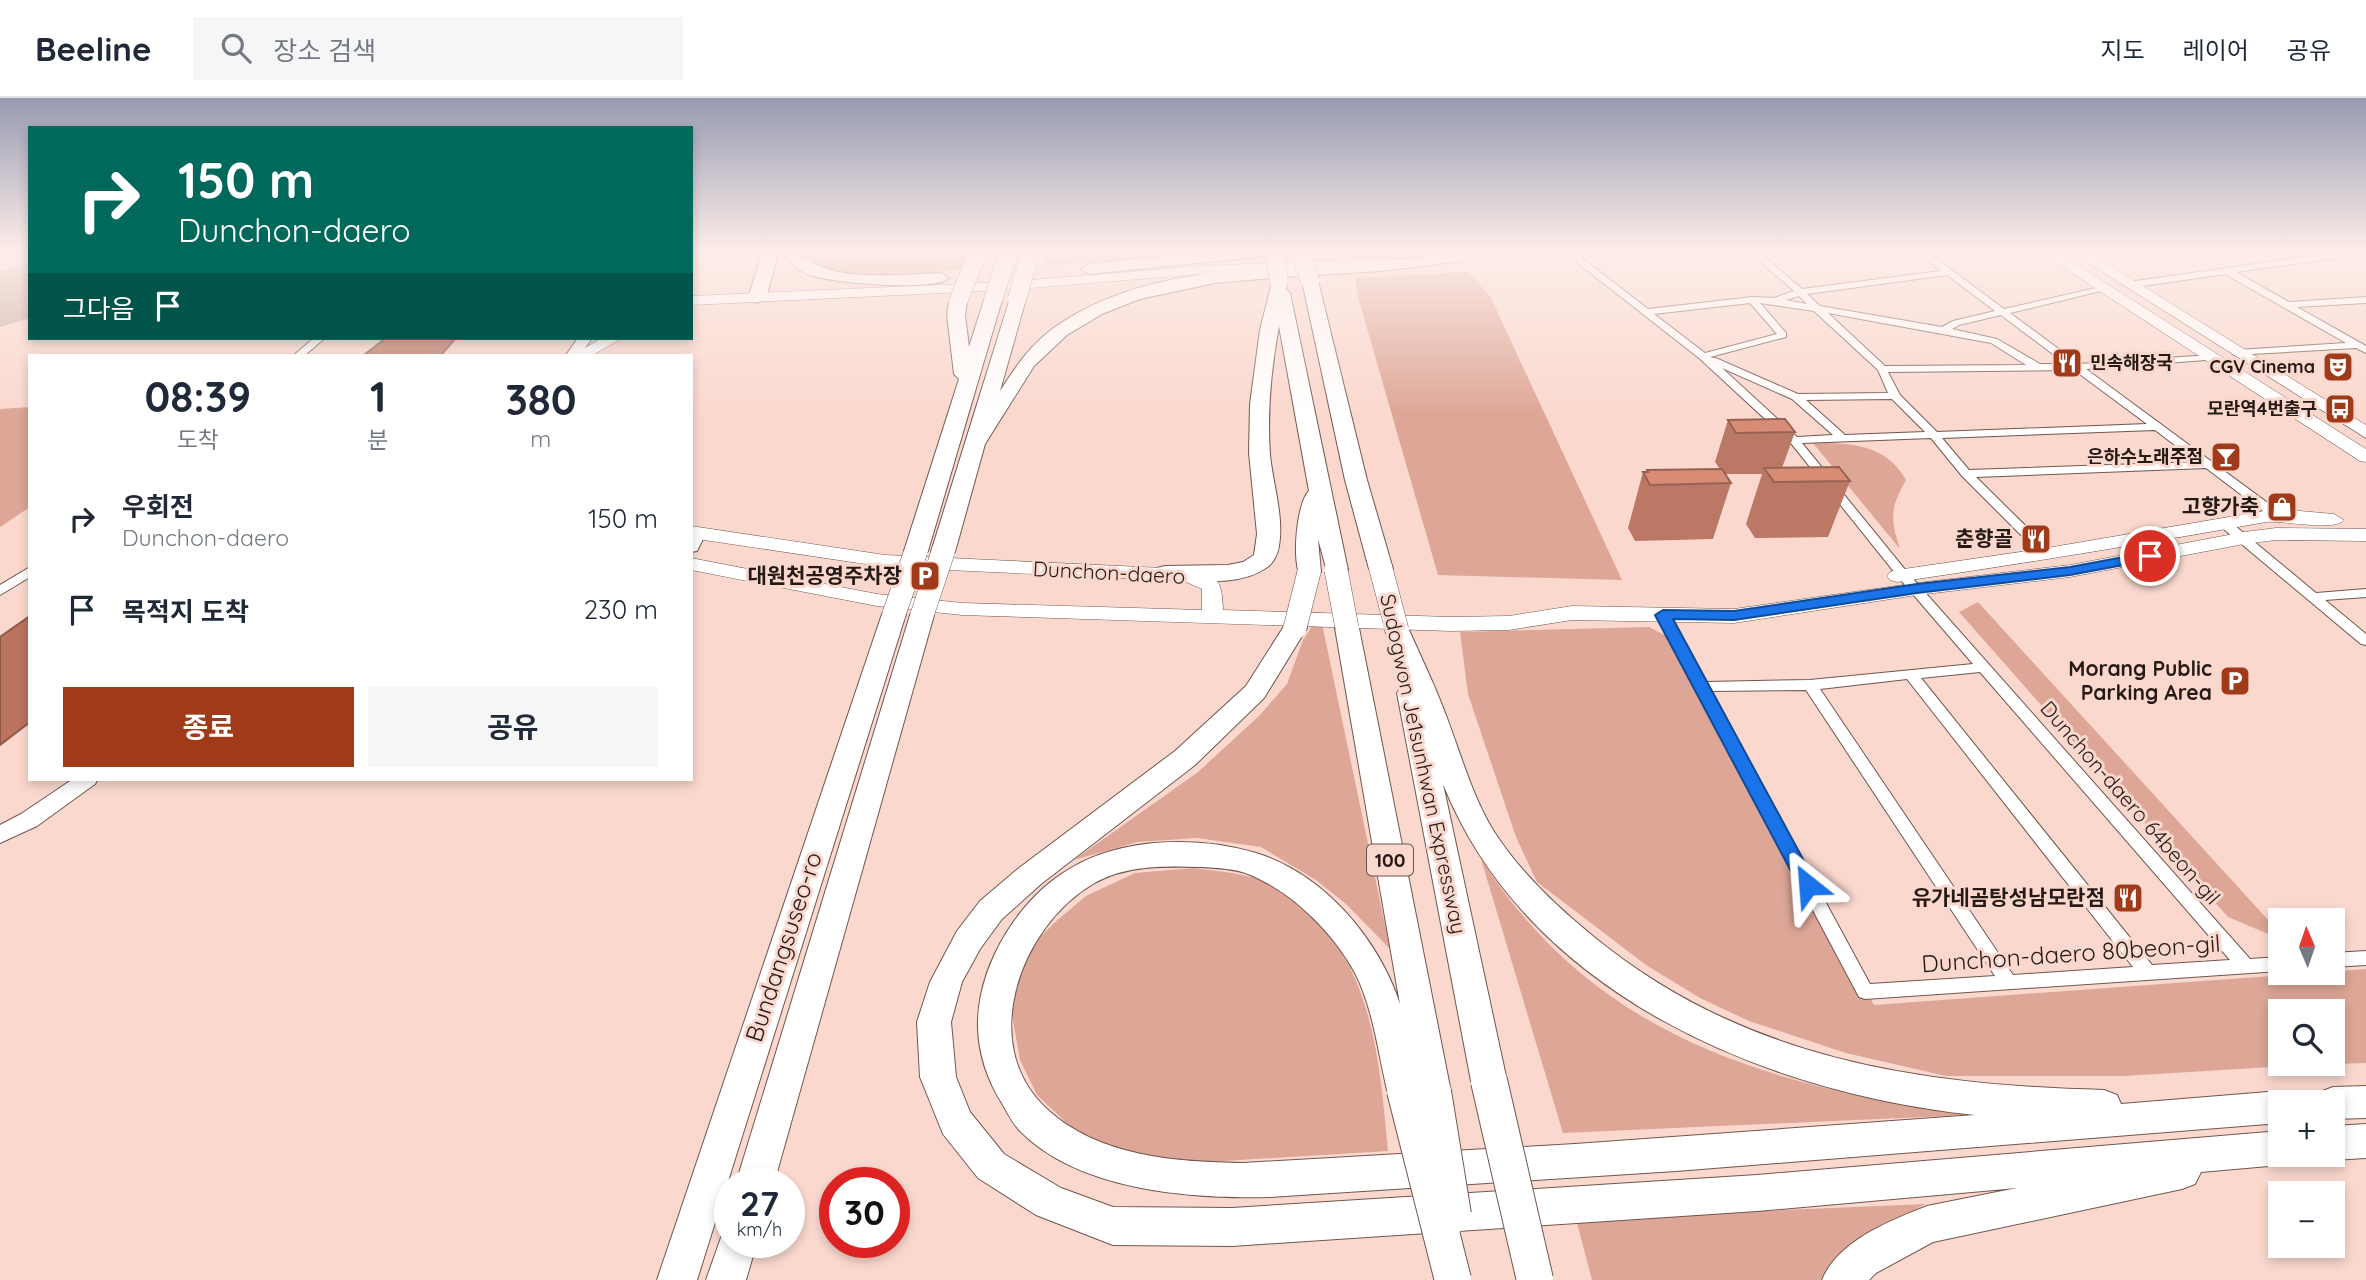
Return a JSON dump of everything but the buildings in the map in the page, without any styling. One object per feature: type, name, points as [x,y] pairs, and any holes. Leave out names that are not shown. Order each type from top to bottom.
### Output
[{"type":"highway","points":[[957,305],[956,314],[965,387]]},
{"type":"highway","points":[[898,610],[991,305]]},
{"type":"highway","points":[[898,610],[943,552],[1015,305]]},
{"type":"highway","points":[[972,448],[1029,360],[1058,334],[1085,315],[1109,305]]},
{"type":"highway","points":[[1165,573],[1236,571],[1254,565],[1266,553],[1269,533],[1259,450],[1258,406],[1259,385],[1274,305]]},
{"type":"highway","name":"100","points":[[1284,305],[1347,628],[1419,1091],[1463,1280]]},
{"type":"highway","name":"Sudogwon Je1sunhwan Expressway","points":[[1313,305],[1356,480],[1397,630],[1489,1081],[1535,1280]]},
{"type":"highway","points":[[1318,480],[1307,539],[1309,572],[1295,628],[1255,692],[1185,758],[1030,876],[992,910],[968,940],[946,982],[933,1022],[938,1077],[956,1122],[992,1166],[1049,1202],[1112,1226],[1232,1227],[1757,1193],[2268,1152]]},
{"type":"highway","name":"Bundangsuseo-ro","points":[[759,1167],[898,610]]},
{"type":"highway","name":"Bundangsuseo-ro","points":[[677,1280],[898,610]]},
{"type":"highway","points":[[1397,630],[1426,698],[1460,797],[1495,857],[1550,921],[1604,968],[1661,1005],[1736,1043],[1817,1072],[1919,1093],[2040,1106],[2268,1105]]},
{"type":"highway","points":[[1453,1280],[1419,1091],[1375,980],[1342,929],[1291,884],[1268,870],[1240,859],[1158,854],[1118,862],[1074,880],[1043,909],[1013,949],[996,988],[992,1033],[1005,1078],[1029,1117],[1084,1154],[1178,1180],[1263,1180],[1731,1152],[2268,1106]]},
{"type":"highway","points":[[2345,1103],[2366,1102]]},
{"type":"highway","points":[[2345,1142],[2366,1141]]},
{"type":"highway","points":[[1842,1280],[1862,1259],[1927,1225],[2268,1154]]},
{"type":"highway","points":[[726,1280],[733,1258]]},
{"type":"main road","points":[[693,309],[726,305]]},
{"type":"main road","points":[[2128,305],[2366,457]]},
{"type":"main road","points":[[2161,305],[2366,433]]},
{"type":"main road","points":[[583,354],[610,340]]},
{"type":"main road","points":[[1509,623],[1572,613],[1734,616],[2047,554],[2276,515],[2366,522]]},
{"type":"main road","points":[[1509,623],[1536,608],[1567,600],[1728,601],[1910,582],[2070,571],[2276,534],[2366,535]]},
{"type":"main road","name":"Dunchon-daero","points":[[694,537],[885,561],[1165,573],[1210,583],[1213,590],[1213,618]]},
{"type":"main road","points":[[693,564],[898,610]]},
{"type":"main road","name":"Dunchon-daero","points":[[898,610],[962,609],[1261,620],[1509,623]]},
{"type":"main road","points":[[0,835],[29,820],[85,781]]},
{"type":"street","points":[[1635,305],[1703,356],[1796,397],[1842,438]]},
{"type":"street","points":[[1644,312],[1706,305]]},
{"type":"street","points":[[1703,356],[1783,335],[1757,305]]},
{"type":"street","points":[[1796,305],[1994,341],[2039,368]]},
{"type":"street","points":[[1812,305],[1882,369],[1895,396],[1932,433],[1966,474],[2047,554]]},
{"type":"street","points":[[1996,305],[2276,515]]},
{"type":"street","points":[[1943,330],[1956,323],[2029,305]]},
{"type":"street","points":[[2288,305],[2363,347]]},
{"type":"street","points":[[300,354],[318,340]]},
{"type":"street","points":[[2237,353],[2363,347]]},
{"type":"street","name":"Dunchon-daero 64beon-gil","points":[[1703,356],[1794,440],[1910,582],[2246,966]]},
{"type":"street","points":[[1882,369],[2079,367],[2206,357]]},
{"type":"street","points":[[1796,397],[1895,396]]},
{"type":"street","points":[[1794,440],[2159,427]]},
{"type":"street","points":[[1966,474],[2208,465]]},
{"type":"street","points":[[2224,523],[2366,640]]},
{"type":"street","points":[[0,591],[28,572]]},
{"type":"street","points":[[2314,597],[2366,593]]},
{"type":"street","points":[[1663,615],[1703,687],[1810,685],[1984,667]]},
{"type":"street","points":[[1912,676],[2148,973]]},
{"type":"street","points":[[1810,685],[2009,983]]},
{"type":"street","name":"Dunchon-daero 80beon-gil","points":[[1703,687],[1865,992],[2268,965]]},
{"type":"street","points":[[2345,959],[2366,958]]},
{"type":"shaded area","points":[[1360,305],[1494,305],[1622,580],[1438,575]]},
{"type":"shaded area","points":[[383,340],[454,340],[442,354],[365,354]]},
{"type":"shaded area","points":[[28,407],[28,508],[0,527],[0,409]]},
{"type":"shaded area","points":[[1813,443],[1866,448],[1878,452],[1898,468],[1906,480],[1893,513],[1900,549]]},
{"type":"shaded area","points":[[1978,602],[2268,920],[2268,934],[2228,917],[1959,612]]},
{"type":"shaded area","points":[[1320,614],[1390,949],[1346,904],[1316,880],[1261,847],[1197,838],[1137,842],[1074,860],[1198,772],[1259,716],[1287,684],[1303,640]]},
{"type":"shaded area","points":[[28,617],[28,724],[0,745],[0,637]]},
{"type":"shaded area","points":[[1649,627],[1672,639],[1702,705],[1874,1005],[2268,976],[2268,985],[2345,985],[2345,971],[2366,969],[2366,1063],[2345,1064],[2345,999],[2268,999],[2268,1067],[2124,1076],[1946,1076],[1846,1053],[1749,1021],[1700,998],[1646,965],[1537,882],[1516,837],[1468,694],[1460,632]]},
{"type":"shaded area","points":[[1481,859],[1526,920],[1577,970],[1633,1011],[1693,1043],[1757,1068],[1824,1088],[1968,1115],[1563,1133]]},
{"type":"shaded area","points":[[1194,868],[1244,875],[1280,888],[1297,899],[1334,941],[1350,968],[1371,1026],[1382,1089],[1388,1151],[1174,1164],[1117,1149],[1072,1128],[1037,1095],[1020,1060],[1012,1015],[1015,982],[1029,949],[1086,896],[1135,873]]},
{"type":"shaded area","points":[[1925,1204],[1857,1247],[1820,1280],[1592,1280],[1576,1219]]},
{"type":"place","name":"민속해장국","points":[[2067,363]]},
{"type":"place","name":"CGV Cinema","points":[[2338,367]]},
{"type":"place","name":"모란역4번출구","points":[[2340,409]]},
{"type":"place","name":"은하수노래주점","points":[[2226,457]]},
{"type":"place","name":"고향가축","points":[[2282,507]]},
{"type":"place","name":"춘향골","points":[[2036,539]]},
{"type":"place","name":"대원천공영주차장","points":[[925,576]]},
{"type":"place","name":"Morang Public Parking Area","points":[[2235,681]]},
{"type":"place","name":"유가네곰탕성남모란점","points":[[2128,898]]},
{"type":"route","points":[[1808,885],[1663,615],[1734,616],[1917,589],[2070,571],[2150,556]]}]
